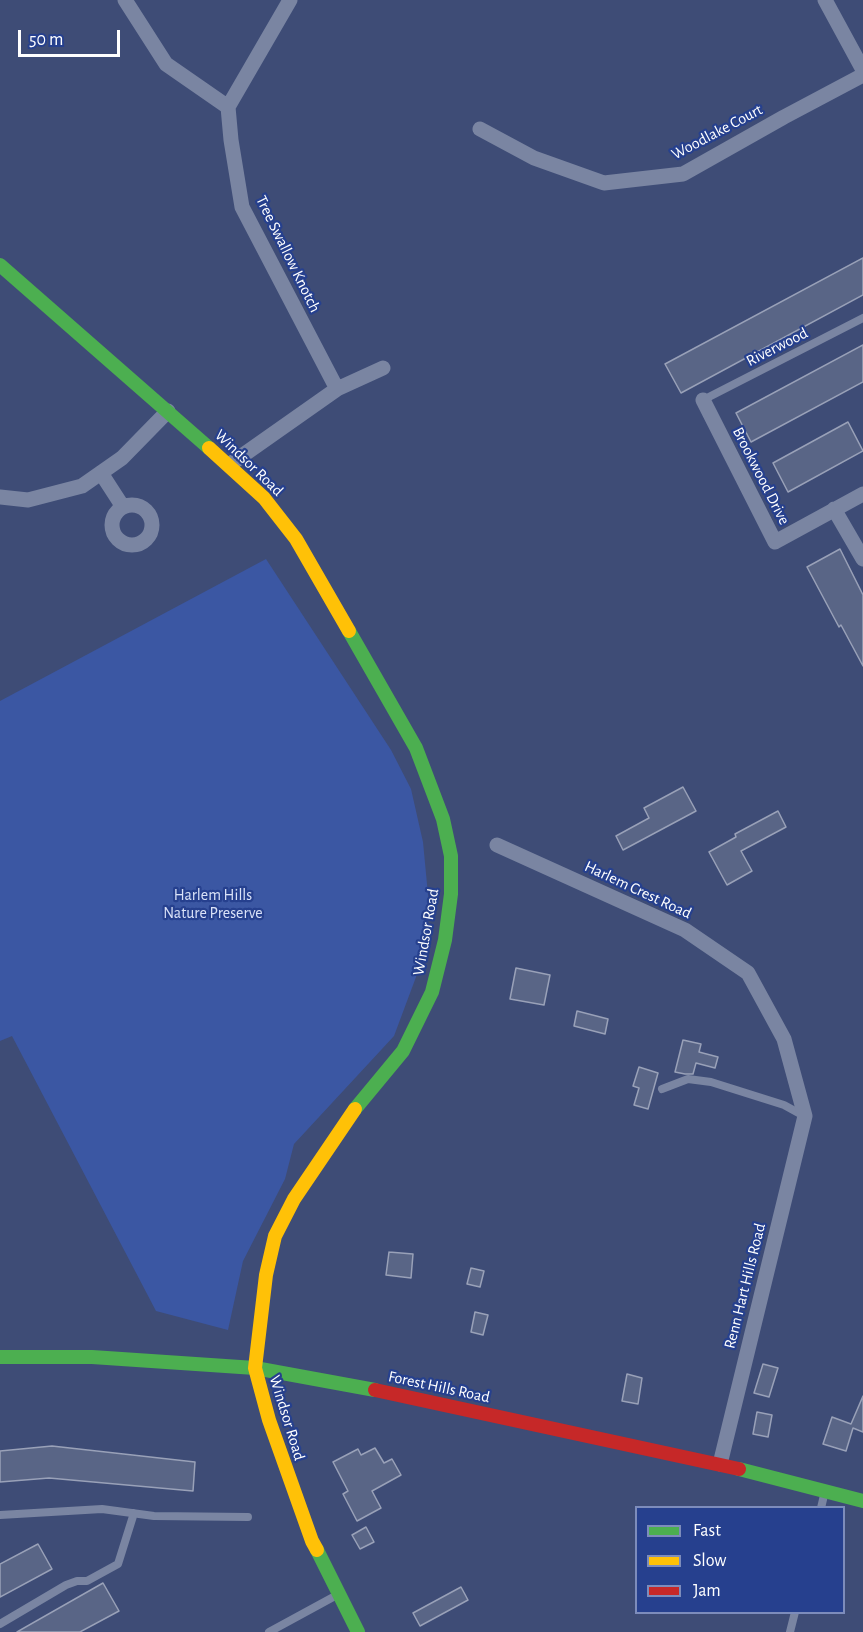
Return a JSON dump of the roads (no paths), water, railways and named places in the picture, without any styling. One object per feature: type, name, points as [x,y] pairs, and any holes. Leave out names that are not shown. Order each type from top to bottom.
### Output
[{"type":"street","points":[[125,0],[166,64],[228,107],[290,0]]},
{"type":"street","points":[[825,0],[863,70]]},
{"type":"street","name":"Woodlake Court","points":[[480,129],[534,158],[604,183],[683,174],[863,75]]},
{"type":"street","name":"Tree Swallow Knotch","points":[[228,107],[242,207],[337,389]]},
{"type":"street","name":"Windsor Road","points":[[0,265],[264,498],[296,539],[416,748],[443,819],[451,856],[451,894],[444,940],[432,992],[403,1051],[348,1117],[294,1199],[275,1236],[266,1275],[255,1368],[269,1420],[302,1515],[358,1632]]},
{"type":"street","points":[[229,465],[337,389],[383,368]]},
{"type":"street","name":"Brookwood Drive","points":[[703,400],[775,542],[863,494]]},
{"type":"street","points":[[0,497],[28,500],[82,486],[122,458],[168,411]]},
{"type":"street","points":[[101,473],[123,507]]},
{"type":"street","points":[[834,509],[863,559]]},
{"type":"street","name":"Harlem Crest Road","points":[[497,845],[685,930],[748,973],[784,1039],[805,1116]]},
{"type":"street","name":"Renn Hart Hills Road","points":[[720,1464],[805,1116]]},
{"type":"street","name":"Forest Hills Road","points":[[0,1357],[92,1357],[255,1368],[397,1394],[720,1464],[863,1501]]},
{"type":"lane","name":"Riverwood","points":[[703,400],[863,318]]},
{"type":"lane","points":[[662,1089],[688,1079],[711,1082],[784,1105],[805,1116]]},
{"type":"lane","points":[[821,1506],[825,1491]]},
{"type":"lane","points":[[0,1515],[102,1509],[154,1516],[248,1517]]},
{"type":"lane","points":[[0,1624],[66,1585],[77,1581],[87,1581],[118,1564],[134,1513]]},
{"type":"lane","points":[[269,1632],[338,1594]]},
{"type":"lane","points":[[790,1632],[794,1614]]},
{"type":"park label","name":"Harlem Hills Nature Preserve","points":[[213,904]]}]
